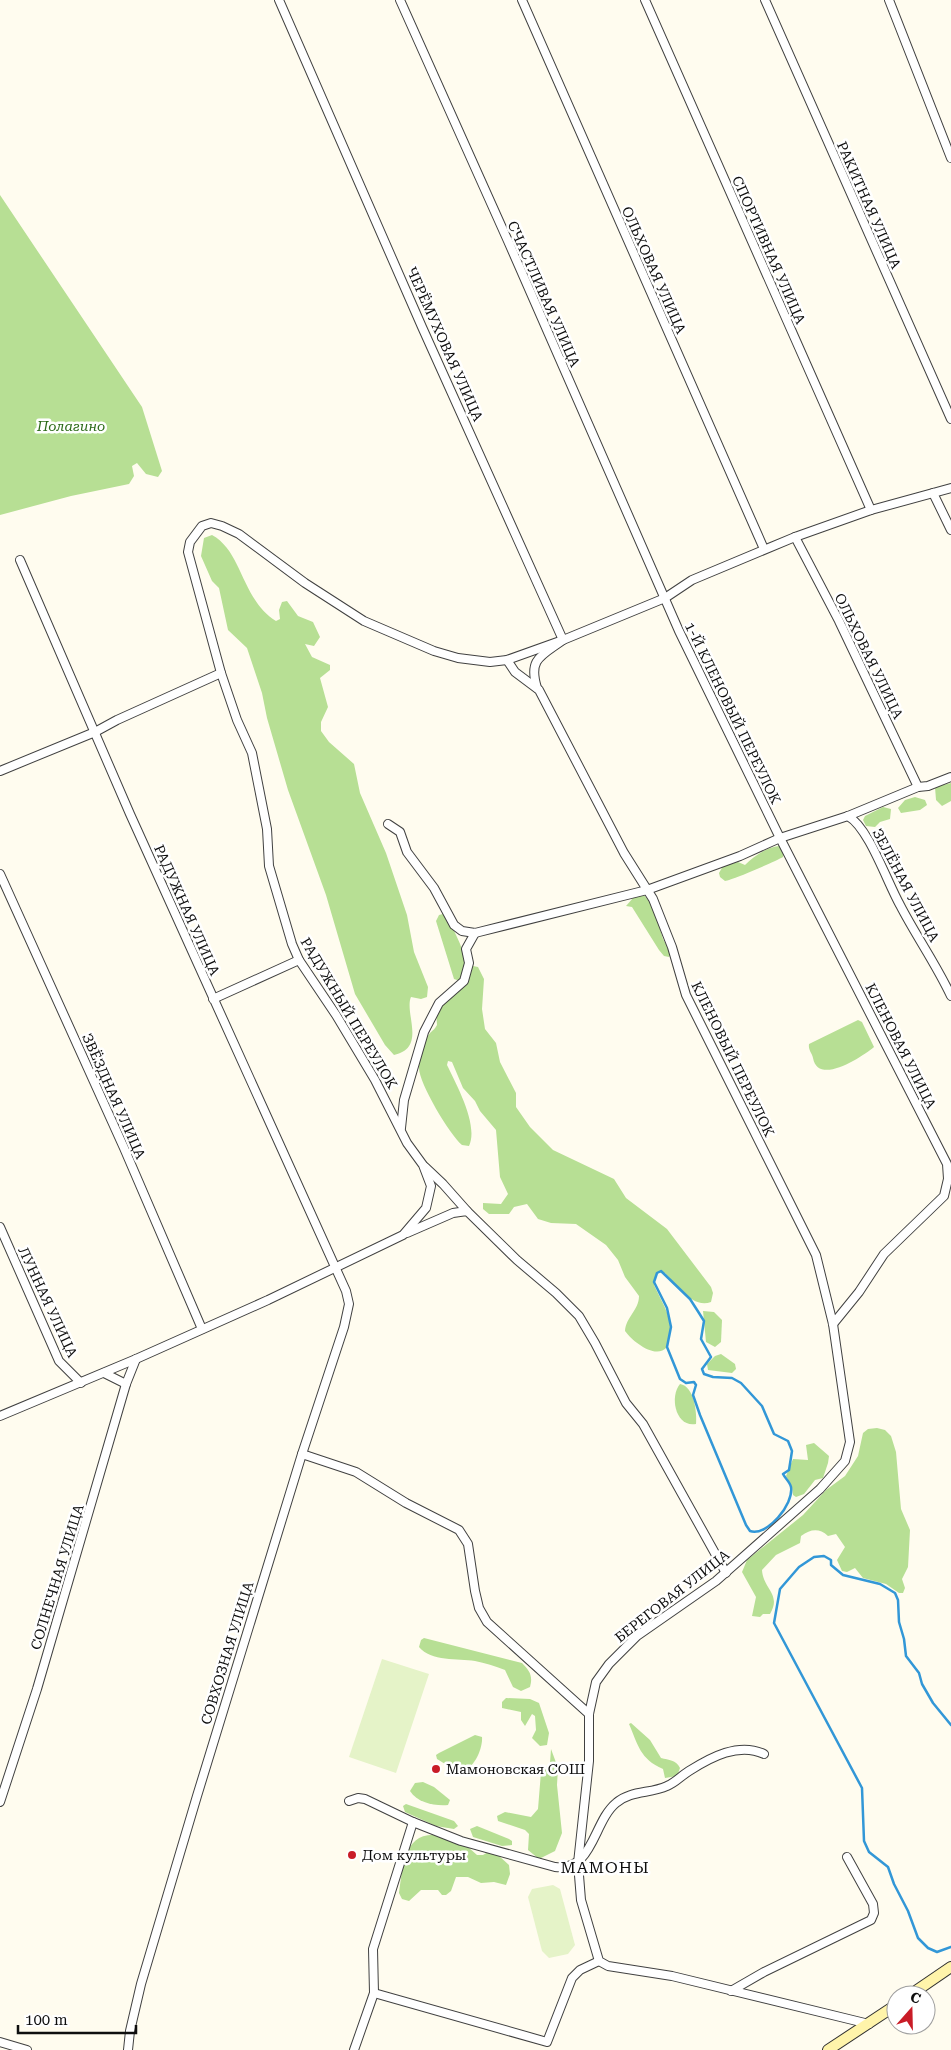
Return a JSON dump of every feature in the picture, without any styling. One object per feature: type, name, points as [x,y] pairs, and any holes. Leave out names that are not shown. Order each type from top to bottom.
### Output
[{"type":"street","name":"ЧЕРЁМУХОВАЯ УЛИЦА","points":[[279,0],[422,327],[563,640]]},
{"type":"street","name":"СЧАСТЛИВАЯ УЛИЦА","points":[[400,0],[664,598]]},
{"type":"street","name":"ОЛЬХОВАЯ УЛИЦА","points":[[522,0],[764,549]]},
{"type":"street","name":"СПОРТИВНАЯ УЛИЦА","points":[[644,0],[871,510]]},
{"type":"street","name":"РАКИТНАЯ УЛИЦА","points":[[765,0],[951,419]]},
{"type":"street","points":[[889,0],[951,158]]},
{"type":"street","points":[[507,660],[563,640],[664,598],[692,580],[764,549],[871,510],[951,488]]},
{"type":"street","points":[[933,493],[951,530]]},
{"type":"street","name":"РАДУЖНЫЙ ПЕРЕУЛОК","points":[[0,1416],[136,1359],[334,1268],[403,1234],[420,1217],[429,1202],[431,1186],[423,1165],[401,1131],[375,1080],[336,1014],[299,960],[286,929],[269,866],[265,819],[252,753],[237,720],[221,673],[189,558],[190,542],[205,524],[215,523],[246,539],[339,606],[380,630],[458,658],[490,662],[507,660]]},
{"type":"street","name":"ОЛЬХОВАЯ УЛИЦА","points":[[795,537],[839,621],[918,787]]},
{"type":"street","name":"РАДУЖНАЯ УЛИЦА","points":[[20,560],[213,999],[334,1268]]},
{"type":"street","name":"1-Й КЛЕНОВЫЙ ПЕРЕУЛОК","points":[[664,598],[780,838]]},
{"type":"street","points":[[537,688],[532,671],[535,663],[563,640]]},
{"type":"street","name":"КЛЕНОВЫЙ ПЕРЕУЛОК","points":[[507,660],[515,672],[537,688],[627,859],[647,890],[672,947],[686,995],[816,1255],[833,1324],[848,1416],[849,1449]]},
{"type":"street","points":[[0,771],[95,732],[221,673]]},
{"type":"street","points":[[388,824],[400,832],[408,852],[434,888],[454,925],[462,931],[475,933],[647,890],[740,856],[780,838],[848,816],[918,787],[928,786],[951,777]]},
{"type":"street","name":"ЗЕЛЁНАЯ УЛИЦА","points":[[848,816],[856,821],[864,832],[900,906],[951,996]]},
{"type":"street","name":"КЛЕНОВАЯ УЛИЦА","points":[[780,838],[946,1161],[949,1174],[947,1194],[884,1254],[859,1292],[833,1324]]},
{"type":"street","name":"ЗВЁЗДНАЯ УЛИЦА","points":[[0,874],[124,1148],[202,1329]]},
{"type":"street","points":[[401,1131],[404,1100],[424,1032],[439,1003],[464,981],[469,963],[466,948],[475,933]]},
{"type":"street","points":[[213,999],[299,960]]},
{"type":"street","points":[[423,1165],[444,1184],[467,1211],[517,1260],[556,1293],[579,1316],[626,1403],[643,1424],[726,1572]]},
{"type":"street","points":[[403,1234],[453,1213],[467,1211]]},
{"type":"street","name":"ЛУННАЯ УЛИЦА","points":[[0,1227],[59,1361],[80,1383]]},
{"type":"street","name":"СОВХОЗНАЯ УЛИЦА","points":[[128,2050],[130,2031],[141,1984],[302,1454],[348,1310],[346,1291],[334,1268]]},
{"type":"street","name":"СОЛНЕЧНАЯ УЛИЦА","points":[[0,1802],[37,1688],[126,1384],[136,1359]]},
{"type":"street","points":[[104,1373],[126,1384]]},
{"type":"street","name":"БЕРЕГОВАЯ УЛИЦА","points":[[599,1961],[581,1900],[578,1864],[589,1762],[589,1714],[596,1682],[624,1648],[652,1624],[726,1572],[826,1484],[845,1461],[849,1449]]},
{"type":"street","points":[[302,1454],[356,1472],[406,1504],[459,1530],[468,1544],[479,1608],[487,1622],[589,1714]]},
{"type":"street","points":[[349,1801],[358,1798],[365,1799],[413,1822],[461,1841],[555,1867],[567,1868],[578,1864],[610,1809],[620,1800],[635,1793],[670,1786],[693,1769],[726,1753],[747,1749],[764,1754]]},
{"type":"street","points":[[354,2050],[374,1993],[372,1955],[413,1822]]},
{"type":"street","points":[[731,1991],[764,1972],[871,1920],[874,1913],[873,1904],[847,1857]]},
{"type":"street","points":[[374,1993],[547,2042],[572,1978],[580,1970],[599,1961],[608,1966],[672,1976],[869,2024]]},
{"type":"street","points":[[925,1985],[951,1967]]},
{"type":"street","points":[[828,2050],[886,2012]]},
{"type":"street","points":[[0,2042],[27,2050]]},
{"type":"green space","name":"Полагино","points":[[0,195],[142,407],[162,471],[158,477],[146,474],[137,463],[132,466],[134,476],[129,484],[71,496],[0,515]]},
{"type":"green space","points":[[212,535],[230,553],[249,589],[264,612],[276,621],[280,619],[279,610],[282,602],[287,601],[298,616],[313,622],[320,637],[314,646],[305,644],[312,657],[330,665],[330,670],[320,678],[328,707],[321,722],[321,731],[329,742],[354,764],[360,793],[386,853],[407,915],[414,952],[428,987],[427,997],[421,999],[411,997],[412,1038],[410,1045],[404,1051],[394,1055],[385,1045],[355,994],[326,895],[288,790],[267,718],[262,693],[247,648],[228,630],[219,588],[212,581],[201,556],[204,538]]},
{"type":"green space","points":[[951,783],[951,801],[942,806],[936,800],[935,787]]},
{"type":"green space","points":[[915,797],[925,800],[927,805],[920,810],[901,813],[898,808],[905,800]]},
{"type":"green space","points":[[883,807],[891,809],[890,819],[880,822],[875,827],[866,826],[863,820],[865,816]]},
{"type":"green space","points":[[779,846],[784,853],[783,857],[730,880],[725,881],[720,877],[719,873],[723,866],[738,862],[745,865],[765,850]]},
{"type":"green space","points":[[643,894],[653,906],[663,939],[671,953],[669,957],[664,956],[659,950],[632,907],[626,906],[633,898]]},
{"type":"green space","points":[[443,914],[446,916],[462,948],[465,965],[460,981],[454,979],[436,921],[439,915]]},
{"type":"green space","points":[[473,966],[478,967],[484,979],[482,1009],[485,1029],[496,1043],[500,1062],[516,1093],[516,1107],[530,1127],[553,1150],[614,1179],[626,1198],[667,1229],[711,1287],[713,1293],[711,1302],[697,1302],[679,1289],[665,1273],[657,1273],[654,1285],[668,1314],[670,1329],[667,1347],[662,1350],[657,1352],[645,1348],[633,1340],[625,1331],[639,1296],[625,1277],[618,1260],[606,1245],[576,1224],[551,1223],[538,1219],[527,1204],[514,1207],[509,1214],[489,1214],[483,1209],[483,1203],[501,1204],[508,1194],[500,1177],[496,1130],[463,1088],[452,1062],[448,1061],[447,1065],[461,1093],[471,1127],[469,1146],[462,1145],[450,1131],[429,1096],[419,1067],[423,1045],[437,1025],[436,1010],[466,984]]},
{"type":"green space","points":[[858,1020],[862,1022],[874,1047],[841,1067],[823,1070],[817,1066],[809,1044]]},
{"type":"green space","points":[[703,1311],[714,1312],[722,1320],[721,1342],[715,1347],[706,1342]]},
{"type":"green space","points":[[721,1354],[735,1364],[736,1369],[732,1373],[708,1370],[707,1364],[715,1356]]},
{"type":"green space","points":[[680,1384],[689,1389],[694,1400],[696,1424],[689,1424],[684,1421],[679,1417],[676,1410],[675,1396]]},
{"type":"green space","points":[[877,1428],[885,1430],[891,1436],[896,1452],[901,1509],[910,1530],[908,1567],[902,1579],[905,1588],[903,1593],[899,1593],[886,1584],[863,1578],[855,1568],[847,1572],[842,1571],[837,1560],[845,1547],[836,1534],[828,1536],[818,1531],[812,1531],[801,1536],[800,1543],[776,1555],[762,1570],[765,1582],[773,1596],[773,1607],[770,1614],[763,1614],[760,1617],[752,1616],[756,1597],[742,1572],[747,1560],[803,1515],[826,1490],[845,1476],[858,1456],[863,1433],[868,1429]]},
{"type":"green space","points":[[814,1443],[829,1456],[823,1478],[815,1480],[804,1494],[796,1497],[793,1495],[792,1487],[786,1476],[793,1459],[808,1460],[806,1445]]},
{"type":"green space","points":[[424,1638],[522,1663],[530,1674],[530,1687],[521,1691],[513,1687],[505,1670],[494,1666],[475,1661],[430,1655],[419,1647],[421,1640]]},
{"type":"green space","points":[[382,1659],[429,1674],[396,1773],[349,1757]]},
{"type":"green space","points":[[506,1698],[530,1699],[539,1703],[549,1733],[547,1745],[540,1746],[532,1738],[536,1730],[535,1716],[532,1714],[525,1726],[521,1720],[521,1712],[502,1708],[502,1702]]},
{"type":"green space","points":[[631,1723],[650,1740],[661,1758],[678,1765],[680,1768],[677,1776],[665,1778],[663,1769],[649,1761],[641,1751],[629,1724]]},
{"type":"green space","points":[[475,1735],[482,1737],[481,1746],[475,1761],[467,1768],[463,1770],[457,1769],[437,1759],[436,1755],[439,1753]]},
{"type":"green space","points":[[551,1749],[558,1768],[557,1785],[562,1833],[555,1851],[539,1859],[528,1850],[529,1834],[525,1830],[498,1821],[497,1816],[505,1812],[531,1817],[538,1809],[541,1772],[550,1763]]},
{"type":"green space","points":[[423,1782],[434,1787],[450,1800],[448,1805],[427,1803],[413,1795],[410,1791],[415,1783]]},
{"type":"green space","points":[[406,1804],[454,1821],[458,1826],[454,1829],[436,1826],[405,1812],[403,1806]]},
{"type":"green space","points":[[477,1826],[509,1839],[512,1841],[512,1845],[502,1846],[473,1837],[470,1829]]},
{"type":"green space","points":[[437,1835],[468,1847],[477,1855],[483,1855],[488,1852],[498,1855],[509,1865],[510,1874],[506,1885],[494,1882],[481,1883],[468,1877],[456,1877],[451,1891],[446,1895],[442,1895],[438,1890],[421,1890],[409,1901],[402,1899],[399,1893],[402,1873],[411,1845],[417,1839]]},
{"type":"green space","points":[[553,1885],[560,1889],[575,1945],[568,1954],[549,1958],[542,1951],[528,1897],[532,1889]]},
{"type":"waterway","points":[[661,1271],[690,1299],[704,1321],[701,1339],[711,1357],[702,1369],[704,1374],[713,1377],[732,1378],[741,1383],[762,1406],[774,1434],[788,1441],[792,1451],[789,1470],[783,1474],[791,1487],[788,1502],[778,1518],[757,1532],[750,1531],[746,1525],[700,1415],[693,1395],[696,1385],[694,1382],[686,1383],[680,1379],[667,1347],[671,1327],[667,1308],[654,1282],[657,1273],[661,1271]]},
{"type":"waterway","points":[[951,1725],[933,1703],[922,1684],[919,1673],[906,1656],[899,1622],[898,1600],[895,1593],[880,1584],[843,1575],[831,1565],[831,1560],[824,1556],[814,1557],[799,1567],[780,1589],[774,1623],[862,1788],[864,1841],[869,1852],[888,1867],[918,1938],[928,1948],[937,1952],[951,1947]]},
{"type":"place","name":"Мамоновская СОШ","points":[[436,1769]]},
{"type":"place","name":"Дом культуры","points":[[352,1855]]},
{"type":"district","name":"МАМОНЫ","points":[[605,1867]]}]
